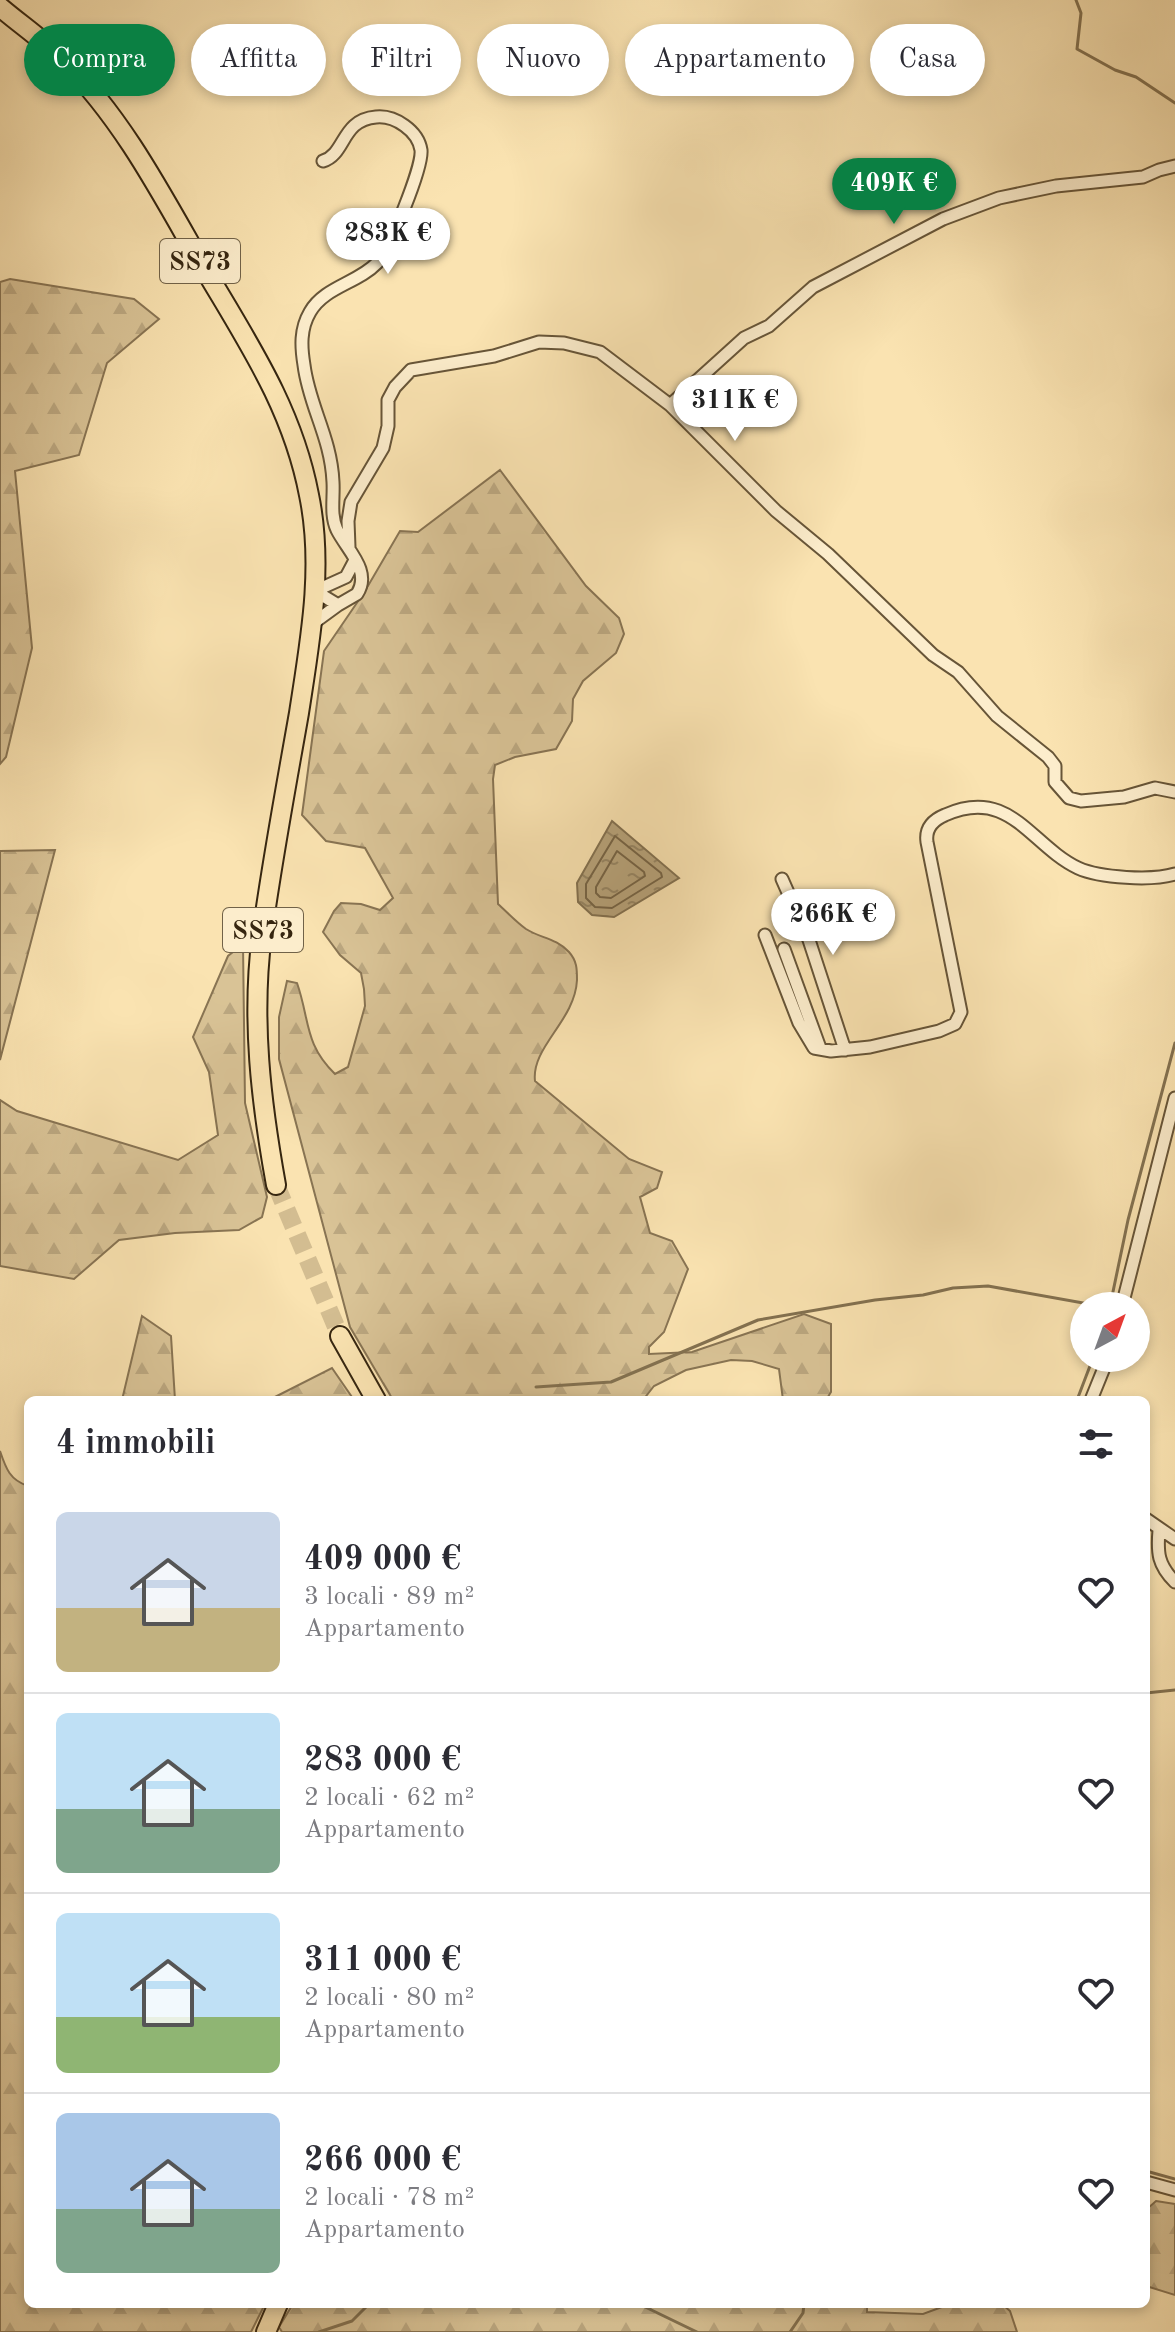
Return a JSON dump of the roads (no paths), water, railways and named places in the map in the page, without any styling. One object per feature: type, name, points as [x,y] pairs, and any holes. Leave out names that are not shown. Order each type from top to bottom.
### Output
[{"type":"main road","name":"SS73","points":[[0,7],[64,61],[116,122],[277,393],[295,436],[310,497],[316,561],[312,624],[262,938],[257,1030],[263,1113],[276,1185]]},
{"type":"main road","points":[[340,1336],[374,1396]]},
{"type":"main road","points":[[266,2332],[276,2308]]},
{"type":"street","points":[[312,624],[350,600],[362,587],[361,570],[333,519],[332,466],[327,436],[305,372],[301,347],[304,324],[311,309],[325,296],[378,262],[408,196],[421,150],[414,134],[403,124],[379,116],[364,119],[353,126],[334,156],[323,161]]},
{"type":"street","points":[[670,405],[744,338],[769,326],[813,287],[943,219],[999,198],[1056,186],[1143,177],[1175,166]]},
{"type":"street","points":[[349,547],[351,502],[383,448],[388,426],[388,400],[411,370],[494,356],[539,342],[564,343],[600,352],[670,405],[776,511],[828,554],[933,655],[958,672],[997,716],[1048,757],[1055,766],[1055,782],[1069,798],[1081,801],[1124,797],[1155,788],[1175,792]]},
{"type":"street","points":[[315,591],[346,577],[355,560]]},
{"type":"street","points":[[316,561],[323,572],[336,582]]},
{"type":"street","points":[[315,591],[338,605]]},
{"type":"street","points":[[765,935],[799,1023],[814,1048],[845,1050],[870,1047],[939,1031],[955,1024],[961,1012],[926,834],[931,824],[941,817],[956,810],[1000,810],[1077,868],[1108,875],[1146,877],[1175,874]]},
{"type":"street","points":[[782,879],[809,940],[845,1050]]},
{"type":"street","points":[[784,949],[820,1049]]},
{"type":"street","points":[[1126,1292],[1175,1098]]},
{"type":"street","points":[[1093,1396],[1102,1372]]},
{"type":"street","points":[[1150,1522],[1175,1539]]},
{"type":"street","points":[[1159,1530],[1157,1554],[1163,1570],[1175,1582]]},
{"type":"street","points":[[1150,2183],[1175,2190]]},
{"type":"water","points":[[612,821],[679,878],[614,917],[592,915],[578,902],[577,883]]},
{"type":"waterway","points":[[1076,0],[1081,13],[1077,49],[1115,70],[1136,77],[1175,103]]},
{"type":"waterway","points":[[1113,1292],[1128,1220],[1175,1043]]},
{"type":"waterway","points":[[536,1387],[611,1382],[758,1320],[875,1300],[988,1286],[1070,1301]]},
{"type":"waterway","points":[[1079,1396],[1088,1372]]},
{"type":"waterway","points":[[1150,1693],[1175,1690]]},
{"type":"waterway","points":[[1150,2172],[1175,2179]]},
{"type":"waterway","points":[[319,2332],[352,2321],[365,2308]]},
{"type":"waterway","points":[[647,2308],[697,2332]]},
{"type":"waterway","points":[[790,2332],[804,2308]]},
{"type":"tunnel","points":[[276,1185],[340,1336]]}]
